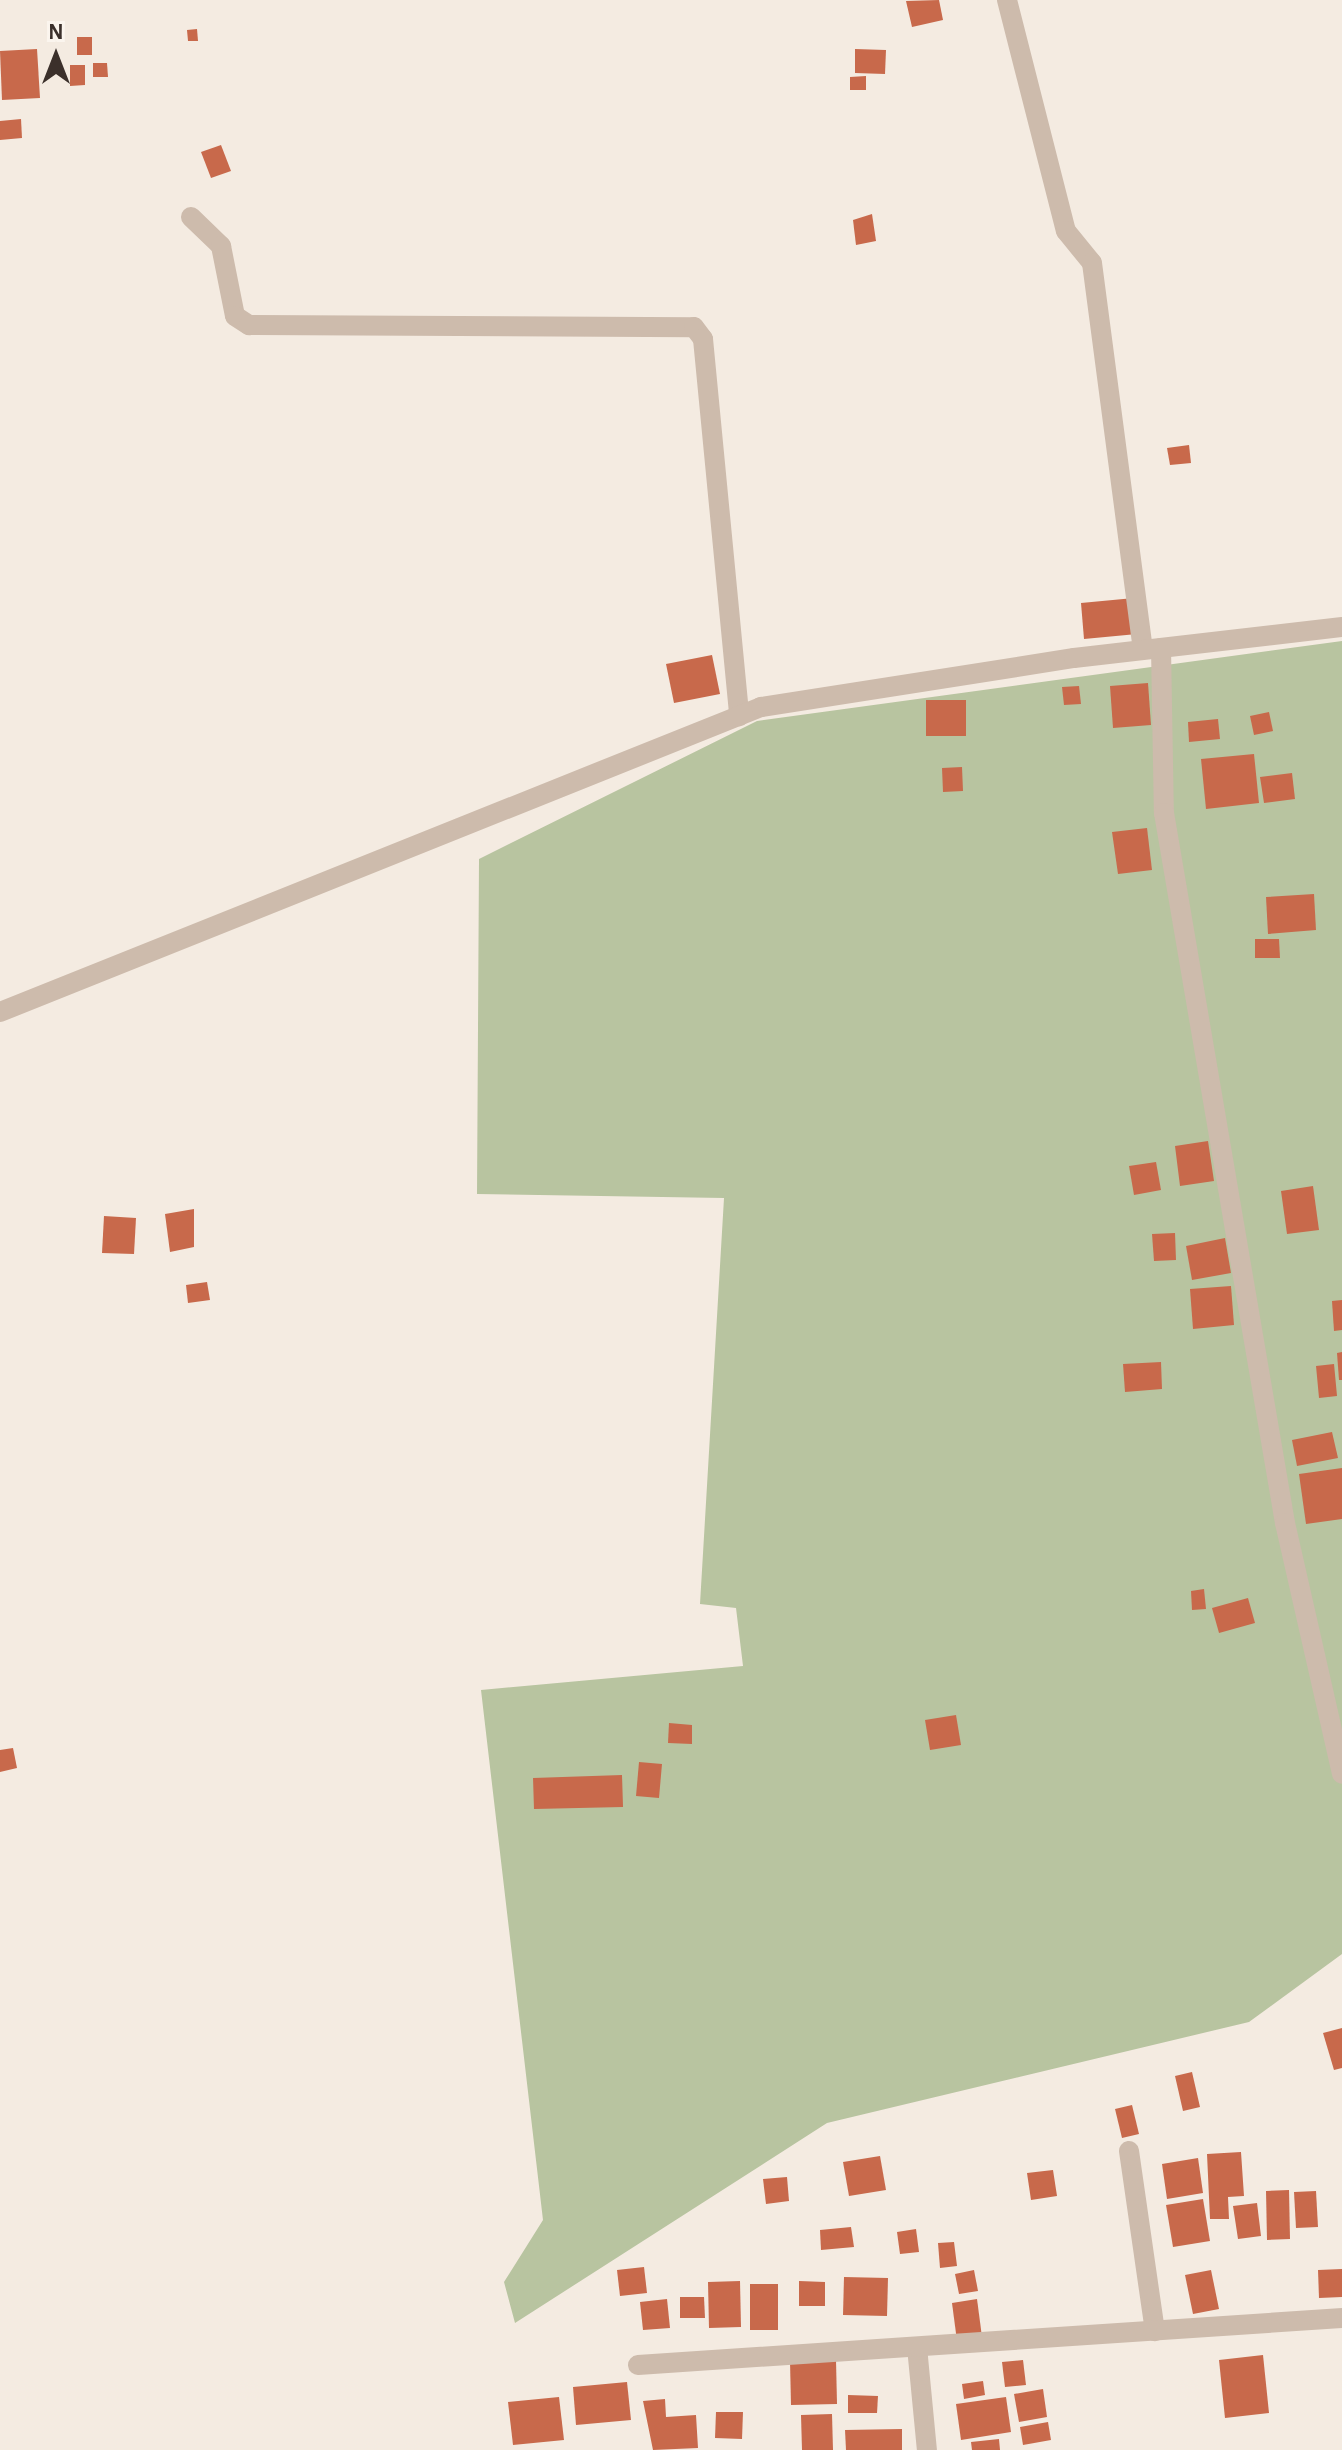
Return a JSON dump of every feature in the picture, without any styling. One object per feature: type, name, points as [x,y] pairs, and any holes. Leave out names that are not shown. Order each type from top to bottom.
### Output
[{"type":"street","points":[[1007,0],[1066,231],[1092,263],[1152,649],[1169,844],[1285,1523],[1342,1774]]},
{"type":"street","points":[[191,217],[221,246],[235,316],[249,325],[694,327],[703,339],[739,716]]},
{"type":"street","points":[[0,1012],[739,716],[1152,649],[1342,627]]},
{"type":"street","points":[[1129,2151],[1155,2331]]},
{"type":"street","points":[[638,2365],[1342,2318]]},
{"type":"street","points":[[917,2347],[927,2450]]},
{"type":"green space","points":[[1342,641],[1342,1954],[1249,2022],[827,2123],[515,2323],[504,2282],[543,2220],[481,1690],[743,1666],[736,1608],[700,1604],[724,1198],[477,1194],[479,859],[757,721]]},
{"type":"building","points":[[939,0],[943,20],[912,27],[906,1]]},
{"type":"building","points":[[197,29],[198,41],[188,41],[187,30]]},
{"type":"building","points":[[77,37],[92,37],[92,55],[77,55]]},
{"type":"building","points":[[37,49],[40,98],[2,100],[0,51]]},
{"type":"building","points":[[855,49],[886,50],[885,74],[855,73]]},
{"type":"building","points":[[93,63],[107,63],[108,77],[93,77]]},
{"type":"building","points":[[70,65],[85,65],[85,85],[70,86]]},
{"type":"building","points":[[866,76],[866,90],[850,90],[850,77]]},
{"type":"building","points":[[21,119],[22,138],[0,140],[0,121]]},
{"type":"building","points":[[221,145],[231,171],[211,178],[201,152]]},
{"type":"building","points":[[872,214],[876,241],[856,245],[853,220]]},
{"type":"building","points":[[1189,445],[1191,463],[1170,465],[1167,448]]},
{"type":"building","points":[[1134,598],[1137,634],[1084,639],[1081,603]]},
{"type":"building","points":[[712,655],[720,694],[674,703],[666,664]]},
{"type":"building","points":[[1148,683],[1151,725],[1113,728],[1110,686]]},
{"type":"building","points":[[1079,686],[1081,704],[1064,705],[1062,687]]},
{"type":"building","points":[[926,700],[966,700],[966,736],[926,736]]},
{"type":"building","points":[[1269,712],[1273,731],[1254,735],[1250,716]]},
{"type":"building","points":[[1218,719],[1220,739],[1189,742],[1188,722]]},
{"type":"building","points":[[1254,754],[1259,803],[1206,809],[1201,759]]},
{"type":"building","points":[[962,767],[963,791],[943,792],[942,768]]},
{"type":"building","points":[[1292,773],[1295,799],[1264,803],[1260,777]]},
{"type":"building","points":[[1147,828],[1152,870],[1118,874],[1112,832]]},
{"type":"building","points":[[1314,894],[1316,930],[1268,934],[1266,897]]},
{"type":"building","points":[[1255,939],[1279,939],[1280,958],[1255,958]]},
{"type":"building","points":[[1208,1141],[1214,1181],[1180,1186],[1175,1146]]},
{"type":"building","points":[[1156,1162],[1161,1190],[1134,1195],[1129,1166]]},
{"type":"building","points":[[1313,1186],[1319,1230],[1287,1234],[1281,1191]]},
{"type":"building","points":[[194,1209],[194,1247],[170,1252],[165,1214]]},
{"type":"building","points":[[104,1216],[136,1218],[134,1254],[102,1253]]},
{"type":"building","points":[[1175,1233],[1176,1260],[1154,1261],[1152,1234]]},
{"type":"building","points":[[1225,1238],[1231,1273],[1192,1280],[1186,1246]]},
{"type":"building","points":[[207,1282],[210,1300],[188,1303],[186,1285]]},
{"type":"building","points":[[1231,1286],[1234,1325],[1193,1329],[1190,1289]]},
{"type":"building","points":[[1342,1300],[1342,1330],[1334,1331],[1332,1301]]},
{"type":"building","points":[[1342,1352],[1342,1380],[1339,1380],[1337,1353]]},
{"type":"building","points":[[1161,1362],[1162,1389],[1125,1392],[1123,1364]]},
{"type":"building","points":[[1334,1364],[1337,1396],[1319,1398],[1316,1366]]},
{"type":"building","points":[[1332,1432],[1338,1458],[1297,1466],[1292,1440]]},
{"type":"building","points":[[1342,1468],[1342,1519],[1306,1524],[1299,1474]]},
{"type":"building","points":[[1204,1589],[1206,1609],[1192,1610],[1191,1591]]},
{"type":"building","points":[[1248,1598],[1255,1623],[1219,1633],[1212,1608]]},
{"type":"building","points":[[956,1715],[961,1745],[930,1750],[925,1720]]},
{"type":"building","points":[[669,1723],[692,1725],[692,1744],[668,1743]]},
{"type":"building","points":[[13,1748],[17,1768],[0,1772],[0,1750]]},
{"type":"building","points":[[639,1762],[662,1764],[659,1798],[636,1796]]},
{"type":"building","points":[[622,1775],[623,1807],[534,1809],[533,1778]]},
{"type":"building","points":[[1342,2028],[1342,2068],[1334,2070],[1323,2033]]},
{"type":"building","points":[[1192,2072],[1200,2107],[1183,2111],[1175,2076]]},
{"type":"building","points":[[1132,2105],[1139,2134],[1122,2138],[1115,2109]]},
{"type":"building","points":[[1241,2152],[1244,2196],[1228,2197],[1229,2219],[1210,2219],[1207,2154]]},
{"type":"building","points":[[880,2156],[886,2190],[849,2196],[843,2162]]},
{"type":"building","points":[[1198,2158],[1203,2193],[1167,2199],[1162,2164]]},
{"type":"building","points":[[1053,2170],[1057,2196],[1031,2200],[1027,2173]]},
{"type":"building","points":[[787,2177],[789,2201],[766,2204],[763,2179]]},
{"type":"building","points":[[1289,2190],[1290,2239],[1267,2240],[1266,2191]]},
{"type":"building","points":[[1316,2191],[1318,2227],[1296,2228],[1294,2192]]},
{"type":"building","points":[[1203,2199],[1210,2241],[1173,2247],[1166,2205]]},
{"type":"building","points":[[1257,2203],[1261,2236],[1238,2239],[1233,2206]]},
{"type":"building","points":[[851,2227],[854,2247],[821,2250],[820,2230]]},
{"type":"building","points":[[916,2229],[919,2252],[900,2254],[897,2232]]},
{"type":"building","points":[[954,2242],[957,2266],[940,2268],[938,2243]]},
{"type":"building","points":[[644,2267],[647,2293],[620,2296],[617,2270]]},
{"type":"building","points":[[1342,2269],[1342,2297],[1319,2298],[1318,2270]]},
{"type":"building","points":[[974,2270],[978,2291],[959,2294],[955,2274]]},
{"type":"building","points":[[1211,2270],[1219,2309],[1193,2314],[1185,2275]]},
{"type":"building","points":[[844,2277],[888,2278],[887,2316],[843,2315]]},
{"type":"building","points":[[740,2281],[741,2327],[709,2328],[708,2282]]},
{"type":"building","points":[[799,2281],[825,2282],[825,2306],[799,2306]]},
{"type":"building","points":[[750,2284],[778,2284],[778,2330],[750,2330]]},
{"type":"building","points":[[680,2297],[704,2297],[705,2318],[680,2318]]},
{"type":"building","points":[[667,2299],[670,2328],[643,2330],[640,2302]]},
{"type":"building","points":[[977,2299],[982,2337],[957,2341],[952,2303]]},
{"type":"building","points":[[1263,2355],[1269,2413],[1225,2418],[1219,2360]]},
{"type":"building","points":[[836,2360],[837,2404],[791,2405],[790,2361]]},
{"type":"building","points":[[1023,2360],[1026,2385],[1005,2387],[1002,2362]]},
{"type":"building","points":[[983,2381],[985,2395],[964,2399],[962,2384]]},
{"type":"building","points":[[627,2382],[631,2420],[576,2425],[573,2387]]},
{"type":"building","points":[[1043,2389],[1047,2417],[1019,2422],[1014,2394]]},
{"type":"building","points":[[848,2395],[878,2396],[877,2413],[848,2413]]},
{"type":"building","points":[[559,2397],[564,2440],[513,2445],[508,2402]]},
{"type":"building","points":[[1006,2397],[1011,2432],[961,2440],[956,2404]]},
{"type":"building","points":[[665,2399],[666,2417],[696,2415],[698,2448],[653,2450],[643,2401]]},
{"type":"building","points":[[716,2412],[743,2412],[742,2439],[715,2438]]},
{"type":"building","points":[[832,2414],[833,2450],[802,2450],[801,2415]]},
{"type":"building","points":[[1048,2422],[1051,2440],[1023,2445],[1020,2427]]},
{"type":"building","points":[[902,2429],[902,2450],[846,2450],[845,2430]]},
{"type":"building","points":[[999,2439],[1000,2450],[972,2450],[971,2442]]}]
